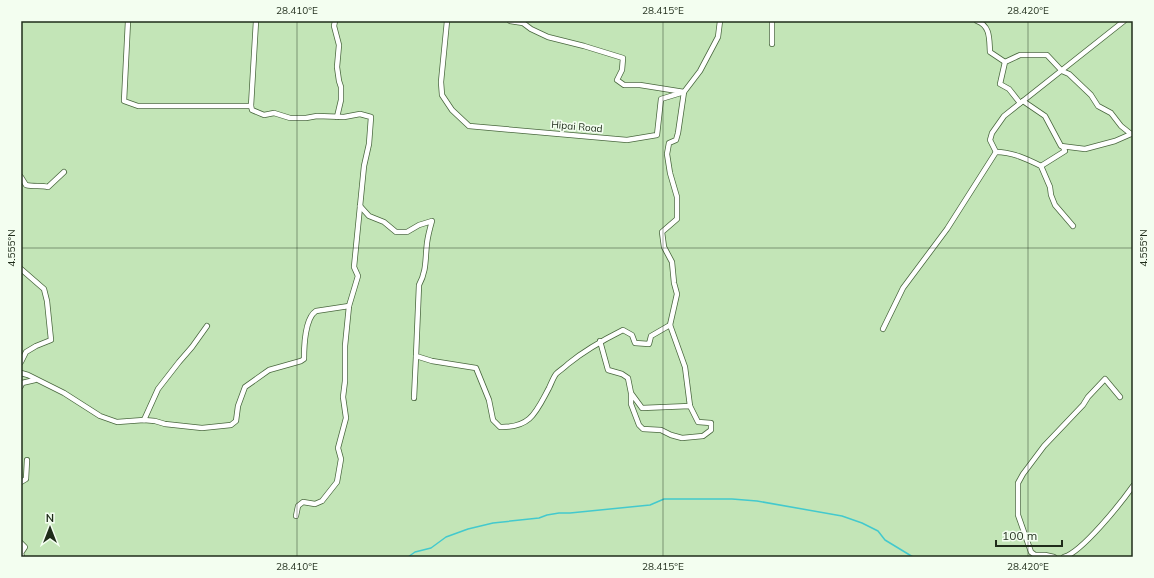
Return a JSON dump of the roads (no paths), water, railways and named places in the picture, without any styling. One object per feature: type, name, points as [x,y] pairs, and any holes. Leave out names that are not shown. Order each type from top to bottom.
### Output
[{"type":"street","points":[[128,21],[124,101],[138,106],[251,106]]},
{"type":"street","points":[[256,21],[252,110],[261,114],[274,114],[290,118],[317,116],[337,117],[360,114],[371,118],[369,144],[364,166],[354,267],[358,276],[349,306],[344,346],[345,381],[343,397],[346,418],[338,448],[341,459],[337,482],[322,501],[315,504],[303,502],[298,506],[296,516]]},
{"type":"street","points":[[335,21],[334,26],[339,45],[337,67],[341,93],[341,105],[337,117]]},
{"type":"street","name":"Hipai Road","points":[[447,21],[441,82],[442,95],[452,110],[469,126],[627,140],[656,135],[661,99],[684,92]]},
{"type":"street","points":[[510,21],[523,23],[531,30],[548,37],[624,58],[622,70],[617,80],[624,85],[640,85],[684,92]]},
{"type":"street","points":[[600,341],[608,370],[628,378],[631,393],[631,404],[639,425],[643,429],[661,430],[682,438],[703,436],[711,430],[711,423],[698,422],[690,406],[685,367],[670,325],[678,294],[674,283],[672,262],[664,246],[662,232],[676,219],[677,197],[670,173],[667,154],[669,143],[676,140],[684,92],[700,72],[711,51],[718,37],[720,21]]},
{"type":"street","points":[[772,21],[772,44]]},
{"type":"street","points":[[977,21],[983,23],[988,30],[990,52],[1005,62]]},
{"type":"street","points":[[996,152],[990,140],[992,133],[1004,116],[1124,21]]},
{"type":"street","points":[[1005,62],[1020,55],[1047,55],[1062,71],[1069,74],[1091,95],[1098,106],[1110,112],[1121,126],[1132,134]]},
{"type":"street","points":[[1005,62],[1000,84],[1008,89],[1021,102],[1045,116],[1065,151],[1041,166]]},
{"type":"street","points":[[1063,147],[1085,150],[1132,134]]},
{"type":"street","points":[[996,152],[1005,152],[1028,159],[1041,166],[1050,187],[1055,205],[1073,226]]},
{"type":"street","points":[[883,329],[903,288],[947,229],[996,152]]},
{"type":"street","points":[[21,177],[26,185],[48,186],[64,172]]},
{"type":"street","points":[[360,206],[369,216],[384,222],[396,232],[407,232],[418,225],[432,221],[427,244],[423,277],[419,285],[414,398]]},
{"type":"street","points":[[21,269],[44,289],[47,301],[50,340],[26,352],[21,362]]},
{"type":"street","points":[[21,373],[64,393],[100,416],[118,422],[144,420],[202,428],[232,425],[236,421],[238,406],[245,387],[269,370],[304,359],[305,340],[312,314],[316,311],[349,306]]},
{"type":"street","points":[[416,356],[432,361],[476,368],[489,400],[493,420],[500,427],[508,427],[530,419],[540,405],[556,375],[582,353],[600,341],[623,330],[632,335],[635,343],[649,344],[651,336],[670,325]]},
{"type":"street","points":[[144,420],[158,389],[207,326]]},
{"type":"street","points":[[1054,557],[1045,555],[1035,556],[1031,552],[1018,515],[1018,483],[1044,446],[1083,405],[1104,379],[1120,397]]},
{"type":"street","points":[[21,386],[22,383],[35,380]]},
{"type":"street","points":[[631,393],[642,408],[690,406]]},
{"type":"street","points":[[21,482],[26,479],[27,460]]},
{"type":"street","points":[[1064,557],[1071,555],[1096,532],[1133,486]]},
{"type":"street","points":[[21,543],[25,547],[21,553],[22,557]]},
{"type":"waterway","points":[[408,557],[415,552],[431,548],[446,537],[468,529],[493,523],[539,518],[559,513],[650,505],[664,499],[732,499],[757,501],[842,516],[862,523],[878,531],[885,540],[913,557]]}]
